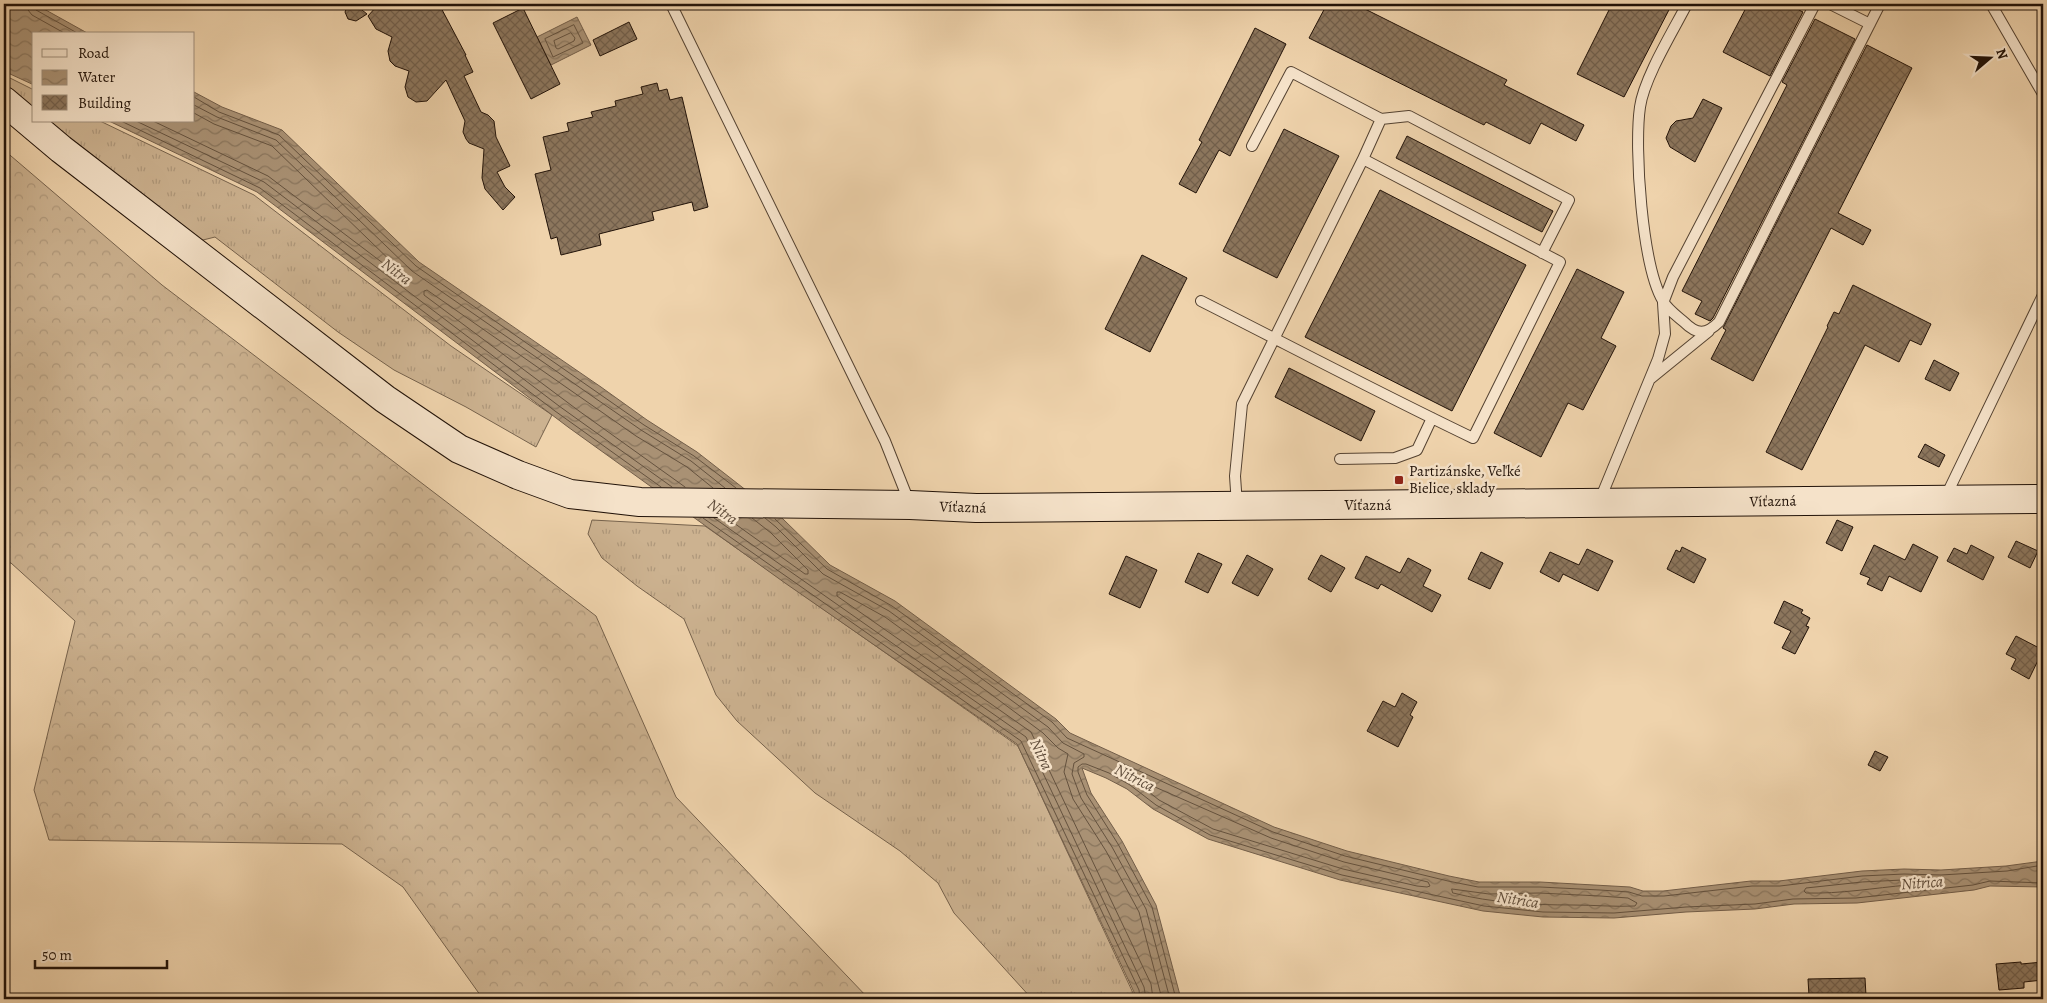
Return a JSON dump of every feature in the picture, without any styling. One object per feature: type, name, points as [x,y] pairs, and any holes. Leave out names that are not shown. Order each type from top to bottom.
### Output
[{"type":"main road","name":"Víťazná","points":[[4,101],[61,149],[378,393],[418,421],[459,449],[518,475],[578,496],[640,502],[910,505],[976,508],[2043,499]]},
{"type":"lane","points":[[670,4],[885,440],[910,505]]},
{"type":"lane","points":[[1598,502],[1649,380],[1665,334],[1663,303],[1654,280],[1648,255],[1640,184],[1638,139],[1640,106],[1649,80],[1687,4]]},
{"type":"lane","points":[[1663,303],[1673,277],[1815,4]]},
{"type":"lane","points":[[1830,4],[1870,24]]},
{"type":"lane","points":[[1649,380],[1718,322],[1880,4]]},
{"type":"lane","points":[[1991,4],[2043,94]]},
{"type":"lane","points":[[1252,146],[1291,72],[1381,120],[1409,116],[1569,200],[1542,253]]},
{"type":"lane","points":[[1237,506],[1235,476],[1242,404],[1381,120]]},
{"type":"lane","points":[[1202,301],[1473,438],[1560,262],[1363,159]]},
{"type":"lane","points":[[1944,499],[2043,295]]},
{"type":"lane","points":[[1663,303],[1692,330],[1702,332],[1711,329]]},
{"type":"lane","points":[[1340,459],[1395,458],[1418,450],[1432,418]]},
{"type":"green space","points":[[4,75],[32,89],[32,110],[4,87]]},
{"type":"green space","points":[[47,122],[102,122],[254,195],[451,346],[552,415],[536,447],[466,407],[394,370],[338,332],[215,237],[195,242]]},
{"type":"green space","points":[[4,150],[162,285],[596,616],[676,797],[869,999],[483,999],[403,887],[342,844],[49,840],[34,790],[75,621],[11,563],[4,562]]},
{"type":"green space","points":[[592,520],[705,526],[1018,746],[1133,993],[1133,999],[1032,999],[954,913],[938,883],[900,851],[815,793],[737,721],[716,695],[684,619],[637,586],[602,558],[588,534]]},
{"type":"water","points":[[4,4],[35,4],[85,32],[32,32],[32,84],[8,73],[4,69]]},
{"type":"water","points":[[577,17],[591,45],[551,65],[537,37]]},
{"type":"water","points":[[195,93],[222,107],[282,130],[419,262],[647,420],[697,452],[783,519],[830,565],[895,601],[1056,719],[1070,733],[1274,827],[1347,851],[1479,882],[1540,882],[1630,887],[1643,891],[1663,891],[1751,881],[1779,881],[1862,871],[1941,870],[2006,866],[2043,861],[2043,887],[1990,886],[1974,890],[1857,903],[1794,904],[1755,909],[1614,918],[1543,917],[1483,911],[1340,880],[1208,839],[1153,809],[1127,789],[1082,768],[1091,793],[1122,841],[1156,905],[1181,999],[1135,999],[1134,992],[1017,744],[785,583],[568,427],[257,192],[111,122],[195,122]]},
{"type":"building","points":[[382,4],[411,7],[409,4],[439,4],[473,72],[464,76],[481,112],[488,115],[494,121],[496,137],[510,166],[497,172],[505,187],[515,197],[503,210],[485,189],[482,178],[484,149],[469,143],[466,139],[463,132],[465,121],[446,80],[427,101],[416,102],[408,97],[405,87],[409,71],[395,66],[390,61],[388,51],[392,37],[376,29],[368,16],[376,7]]},
{"type":"building","points":[[1327,4],[1355,4],[1507,80],[1504,85],[1584,125],[1576,141],[1541,123],[1530,144],[1486,122],[1484,125],[1309,38]]},
{"type":"building","points":[[1612,4],[1672,4],[1624,97],[1577,74]]},
{"type":"building","points":[[1748,4],[1802,4],[1799,10],[1803,12],[1770,76],[1723,52]]},
{"type":"building","points":[[357,6],[367,14],[356,21],[348,19],[345,12],[347,7]]},
{"type":"building","points":[[523,8],[560,84],[531,99],[493,23]]},
{"type":"building","points":[[1815,19],[1855,39],[1710,321],[1695,314],[1702,301],[1682,291],[1787,85],[1782,82]]},
{"type":"building","points":[[629,22],[637,39],[600,56],[593,40]]},
{"type":"building","points":[[1255,28],[1286,44],[1230,156],[1219,150],[1196,193],[1179,184],[1202,142],[1199,140]]},
{"type":"building","points":[[1867,45],[1912,68],[1838,213],[1871,230],[1863,245],[1831,228],[1753,381],[1711,359],[1726,330],[1723,328]]},
{"type":"building","points":[[657,83],[659,91],[667,89],[670,100],[682,97],[708,207],[694,211],[692,202],[652,212],[654,220],[599,234],[601,245],[561,255],[557,237],[551,239],[535,174],[551,170],[543,137],[569,131],[567,123],[593,117],[591,112],[616,106],[615,101],[643,94],[641,87]]},
{"type":"building","points":[[1703,99],[1722,108],[1695,162],[1670,147],[1666,138],[1671,126],[1676,121],[1693,118]]},
{"type":"building","points":[[1284,129],[1339,156],[1277,278],[1223,251]]},
{"type":"building","points":[[1407,136],[1553,211],[1542,232],[1396,158]]},
{"type":"building","points":[[1380,190],[1526,265],[1452,411],[1305,337]]},
{"type":"building","points":[[1142,255],[1187,278],[1150,352],[1105,329]]},
{"type":"building","points":[[1577,269],[1624,292],[1601,338],[1616,346],[1583,410],[1568,403],[1541,457],[1494,433]]},
{"type":"building","points":[[1853,285],[1931,324],[1921,345],[1910,340],[1899,362],[1865,345],[1802,470],[1766,452],[1834,312],[1839,314]]},
{"type":"building","points":[[1934,360],[1959,373],[1950,391],[1925,379]]},
{"type":"building","points":[[1289,368],[1375,411],[1361,441],[1275,397]]},
{"type":"building","points":[[1925,444],[1945,455],[1939,467],[1918,457]]},
{"type":"building","points":[[1837,520],[1853,527],[1842,551],[1826,543]]},
{"type":"building","points":[[2016,541],[2038,551],[2030,568],[2008,557]]},
{"type":"building","points":[[1913,544],[1938,557],[1921,592],[1889,576],[1882,591],[1867,584],[1870,578],[1860,574],[1874,545],[1905,560]]},
{"type":"building","points":[[1971,545],[1994,557],[1983,580],[1947,561],[1954,548],[1967,554]]},
{"type":"building","points":[[1682,547],[1706,559],[1694,583],[1667,569],[1676,550],[1680,552]]},
{"type":"building","points":[[1587,549],[1613,561],[1598,591],[1563,574],[1559,582],[1540,572],[1550,552],[1579,565]]},
{"type":"building","points":[[1481,552],[1503,563],[1490,589],[1468,579]]},
{"type":"building","points":[[1198,553],[1222,564],[1208,593],[1185,582]]},
{"type":"building","points":[[1247,555],[1273,569],[1258,596],[1232,583]]},
{"type":"building","points":[[1321,555],[1345,568],[1331,592],[1308,579]]},
{"type":"building","points":[[1126,556],[1157,570],[1140,608],[1109,594]]},
{"type":"building","points":[[1366,556],[1400,573],[1408,558],[1431,570],[1423,586],[1441,595],[1432,612],[1381,584],[1378,589],[1355,578]]},
{"type":"building","points":[[1784,601],[1803,610],[1801,613],[1810,618],[1806,626],[1809,627],[1795,654],[1782,648],[1791,631],[1774,623]]},
{"type":"building","points":[[2016,636],[2043,650],[2029,679],[2011,669],[2016,659],[2006,654]]},
{"type":"building","points":[[1402,693],[1417,702],[1410,715],[1413,717],[1398,747],[1367,731],[1383,701],[1395,707]]},
{"type":"building","points":[[1875,751],[1888,757],[1880,771],[1868,765]]},
{"type":"building","points":[[2021,962],[2021,964],[2043,962],[2043,980],[2024,982],[2024,988],[1999,990],[1996,964]]},
{"type":"building","points":[[1865,978],[1866,996],[1809,996],[1808,979]]},
{"type":"place","name":"Partizánske, Veľké Bielice, sklady","points":[[1399,480]]},
{"type":"water label","name":"Nitra","points":[[397,271]]},
{"type":"water label","name":"Nitra","points":[[723,511]]},
{"type":"water label","name":"Nitra","points":[[1042,754]]},
{"type":"water label","name":"Nitrica","points":[[1135,777]]},
{"type":"water label","name":"Nitrica","points":[[1922,882]]},
{"type":"water label","name":"Nitrica","points":[[1518,899]]}]
